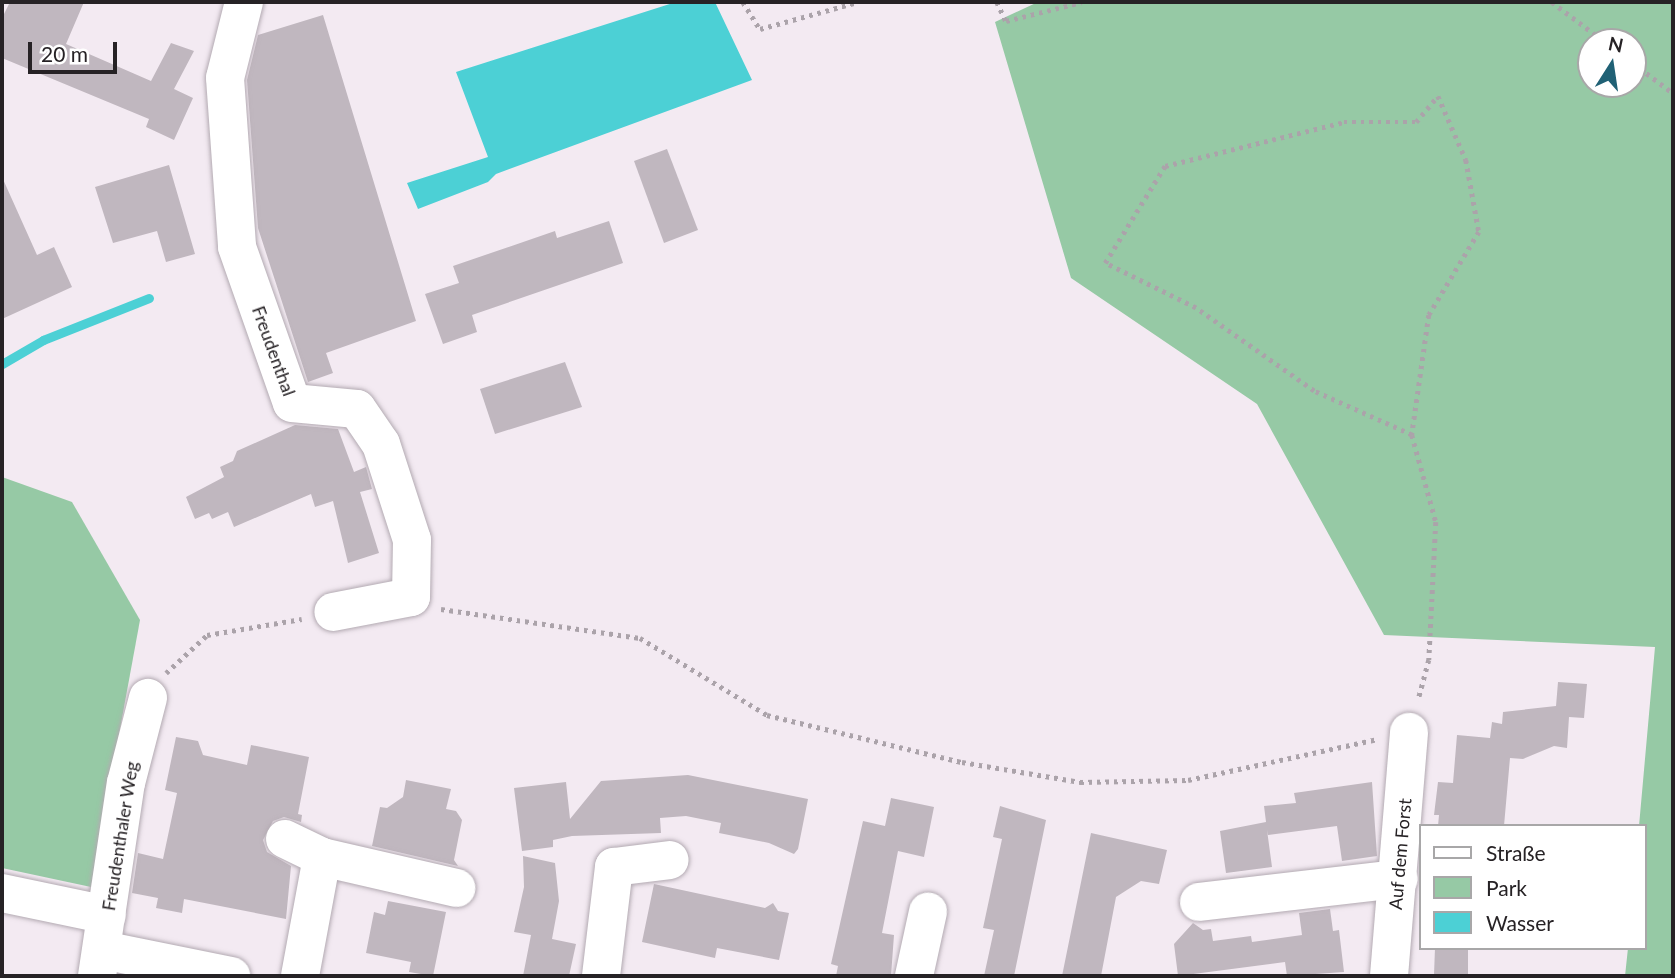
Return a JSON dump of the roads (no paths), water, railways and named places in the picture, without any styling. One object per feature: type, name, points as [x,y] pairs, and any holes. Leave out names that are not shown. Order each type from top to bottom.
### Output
[{"type":"street","name":"Freudenthal","points":[[244,2],[225,78],[237,247],[292,403],[357,409],[381,444],[412,540],[411,597],[333,612]]},
{"type":"street","name":"Freudenthaler Weg","points":[[102,947],[126,783],[148,698]]},
{"type":"street","name":"Auf dem Forst","points":[[1389,976],[1409,732]]},
{"type":"street","points":[[285,839],[321,857],[456,888]]},
{"type":"street","points":[[300,976],[321,857]]},
{"type":"street","points":[[601,976],[614,867],[670,860]]},
{"type":"street","points":[[1199,902],[1399,879]]},
{"type":"street","points":[[2,893],[102,947],[231,976]]},
{"type":"street","points":[[914,976],[928,912]]},
{"type":"water","points":[[676,2],[715,2],[752,80],[496,174],[488,182],[418,209],[407,183],[488,157],[456,72]]},
{"type":"waterway","points":[[2,364],[43,340],[149,298]]}]
